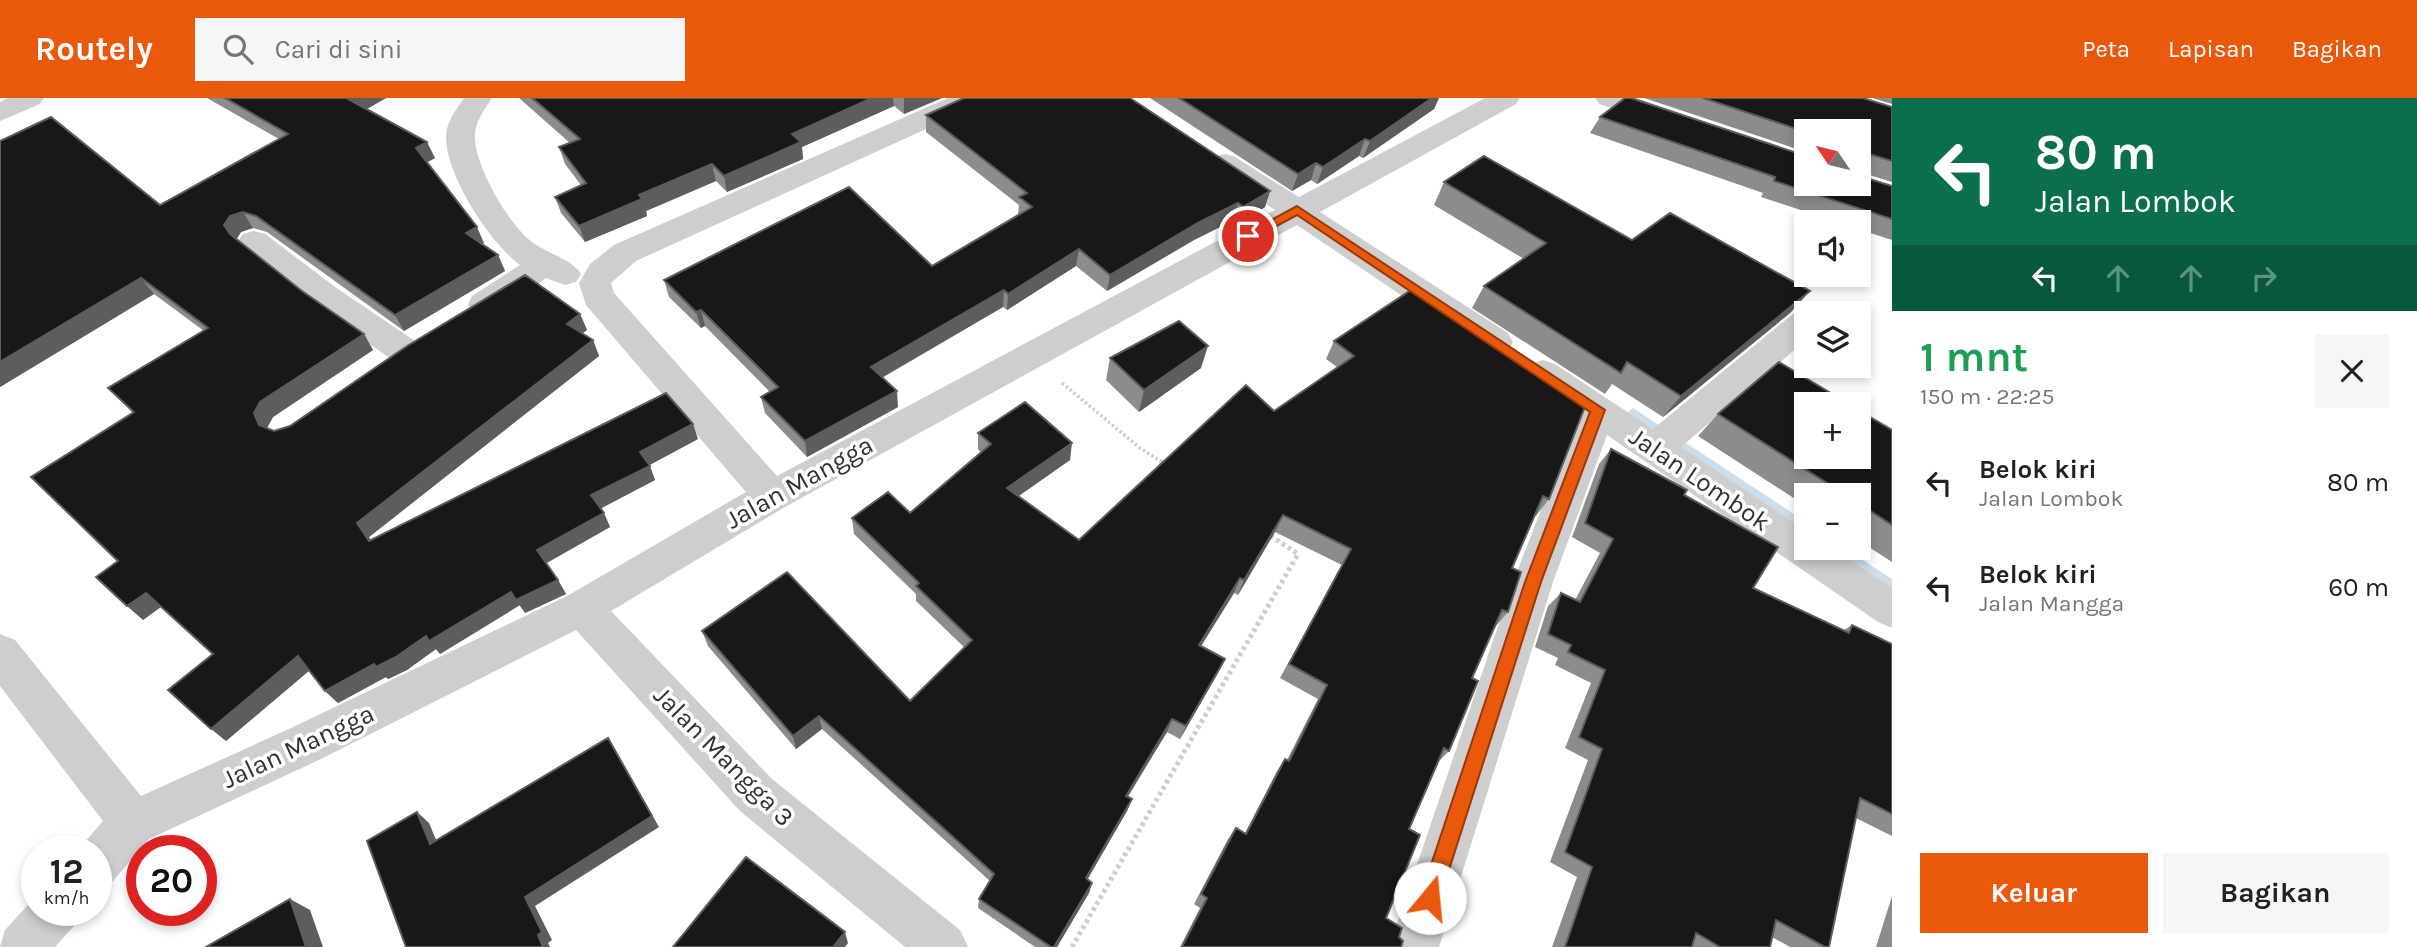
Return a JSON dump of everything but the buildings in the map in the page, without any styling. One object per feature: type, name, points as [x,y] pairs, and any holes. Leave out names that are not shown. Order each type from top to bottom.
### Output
[{"type":"street","points":[[0,113],[30,98]]},
{"type":"street","points":[[478,98],[466,115],[460,134],[471,171],[492,219],[511,242],[543,265],[594,283]]},
{"type":"street","points":[[772,496],[598,297],[594,283],[601,272],[625,253],[971,98]]},
{"type":"street","name":"Jalan Mangga","points":[[112,846],[133,823],[317,738],[581,608],[772,496],[1506,98]]},
{"type":"street","points":[[1609,98],[1695,128]]},
{"type":"street","name":"Jalan Lombok","points":[[1206,150],[1598,410],[1892,610]]},
{"type":"street","points":[[254,241],[326,297],[414,344],[372,371]]},
{"type":"street","points":[[457,319],[543,265]]},
{"type":"street","points":[[1654,449],[1794,331]]},
{"type":"street","points":[[1414,947],[1533,582],[1598,410]]},
{"type":"street","name":"Jalan Mangga 3","points":[[581,608],[756,795],[943,947]]},
{"type":"street","points":[[0,653],[133,823]]},
{"type":"street","points":[[23,947],[42,926]]},
{"type":"path","points":[[1029,355],[1140,447],[1174,470]]},
{"type":"path","points":[[1072,947],[1298,554],[1264,531]]},
{"type":"waterway","points":[[1633,413],[1794,521]]},
{"type":"waterway","points":[[1851,560],[1892,587]]},
{"type":"route","points":[[1248,236],[1297,210],[1598,410],[1533,582],[1476,750],[1430,898]]}]
